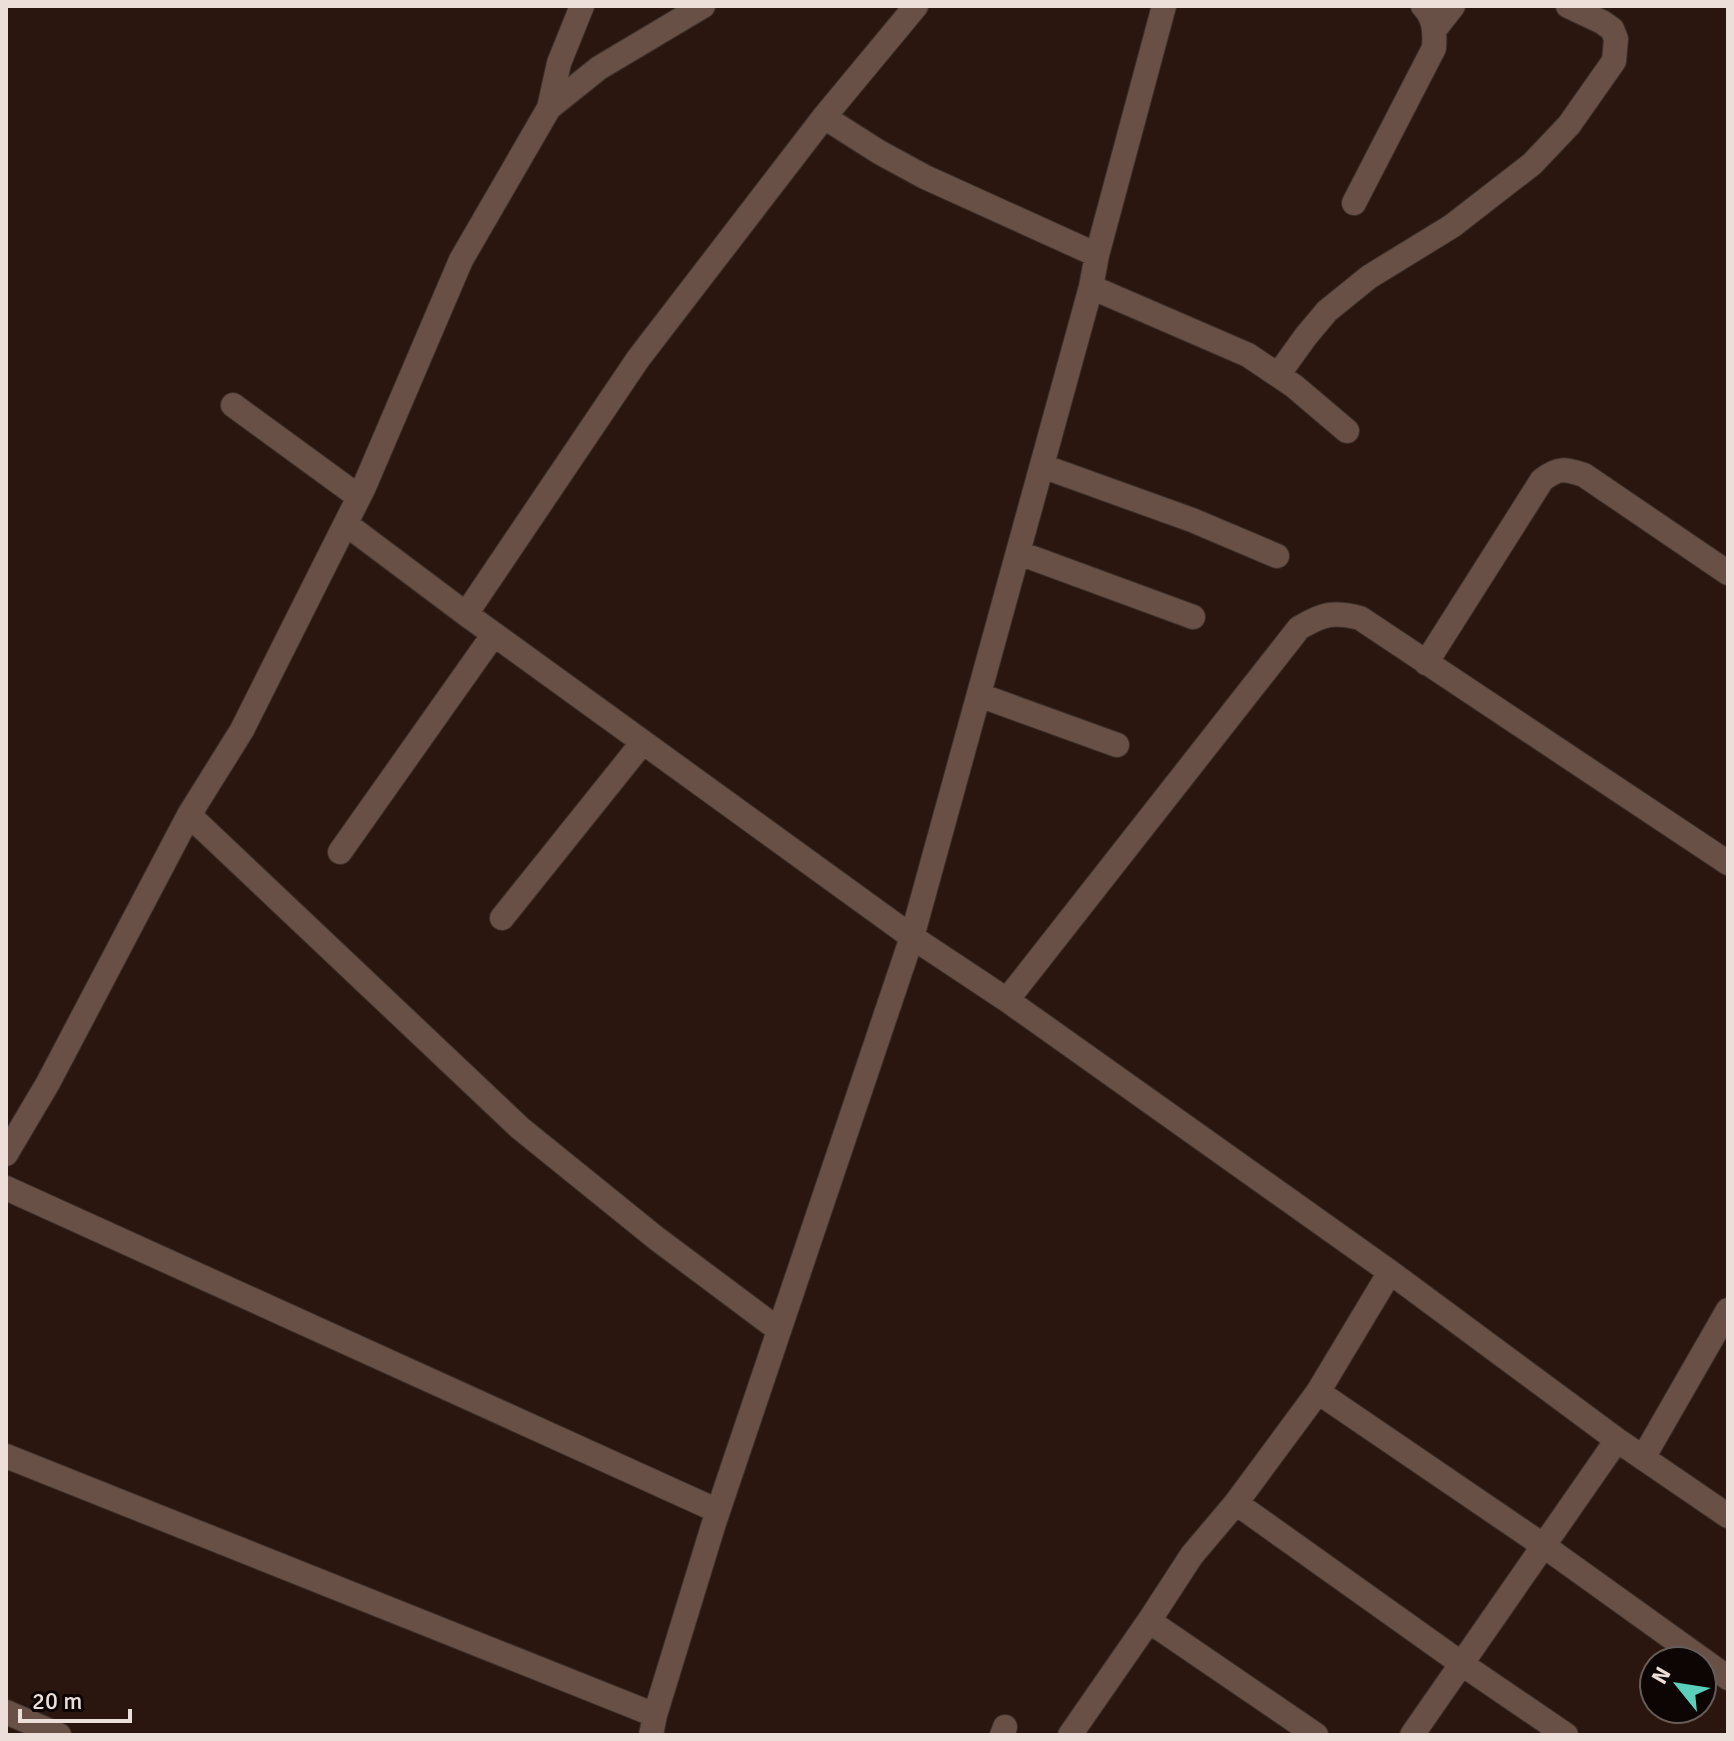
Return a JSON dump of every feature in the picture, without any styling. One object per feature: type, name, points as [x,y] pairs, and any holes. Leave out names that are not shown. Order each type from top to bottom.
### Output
[{"type":"street","points":[[6,1154],[48,1083],[189,815],[242,730],[346,524],[461,260],[549,108],[559,63],[582,6]]},
{"type":"street","points":[[549,108],[599,68],[703,6]]},
{"type":"street","points":[[466,614],[638,359],[824,117],[916,6]]},
{"type":"street","points":[[6,1456],[653,1725],[718,1511],[912,937],[1091,287],[1164,6]]},
{"type":"street","points":[[1354,203],[1434,48],[1435,29],[1423,6]]},
{"type":"street","points":[[1435,29],[1453,6]]},
{"type":"street","points":[[1278,375],[1327,311],[1369,277],[1452,226],[1532,164],[1569,125],[1614,61],[1616,39],[1612,29],[1602,22],[1568,6]]},
{"type":"street","points":[[824,117],[925,177],[1097,255]]},
{"type":"street","points":[[1091,287],[1248,355],[1318,405],[1347,431]]},
{"type":"street","points":[[233,405],[359,497]]},
{"type":"street","points":[[1042,466],[1192,520],[1277,556]]},
{"type":"street","points":[[1426,663],[1542,480],[1552,472],[1567,469],[1584,475],[1728,573]]},
{"type":"street","points":[[346,524],[912,937],[1007,1000],[1390,1272],[1617,1440],[1728,1516]]},
{"type":"street","points":[[1019,553],[1193,617]]},
{"type":"street","points":[[1007,1000],[1299,628],[1317,617],[1341,613],[1360,618],[1728,863]]},
{"type":"street","points":[[340,852],[494,634]]},
{"type":"street","points":[[979,695],[1117,745]]},
{"type":"street","points":[[502,918],[643,742]]},
{"type":"street","points":[[189,815],[520,1128],[656,1238],[779,1330]]},
{"type":"street","points":[[6,1188],[718,1511]]},
{"type":"street","points":[[1083,1731],[1192,1555],[1236,1503],[1318,1392],[1390,1272]]},
{"type":"street","points":[[1643,1458],[1728,1310]]},
{"type":"street","points":[[1318,1392],[1544,1546],[1728,1678]]},
{"type":"street","points":[[1412,1735],[1617,1440]]},
{"type":"street","points":[[1236,1503],[1566,1735]]},
{"type":"street","points":[[1149,1621],[1316,1735]]},
{"type":"street","points":[[6,1712],[59,1735]]}]
